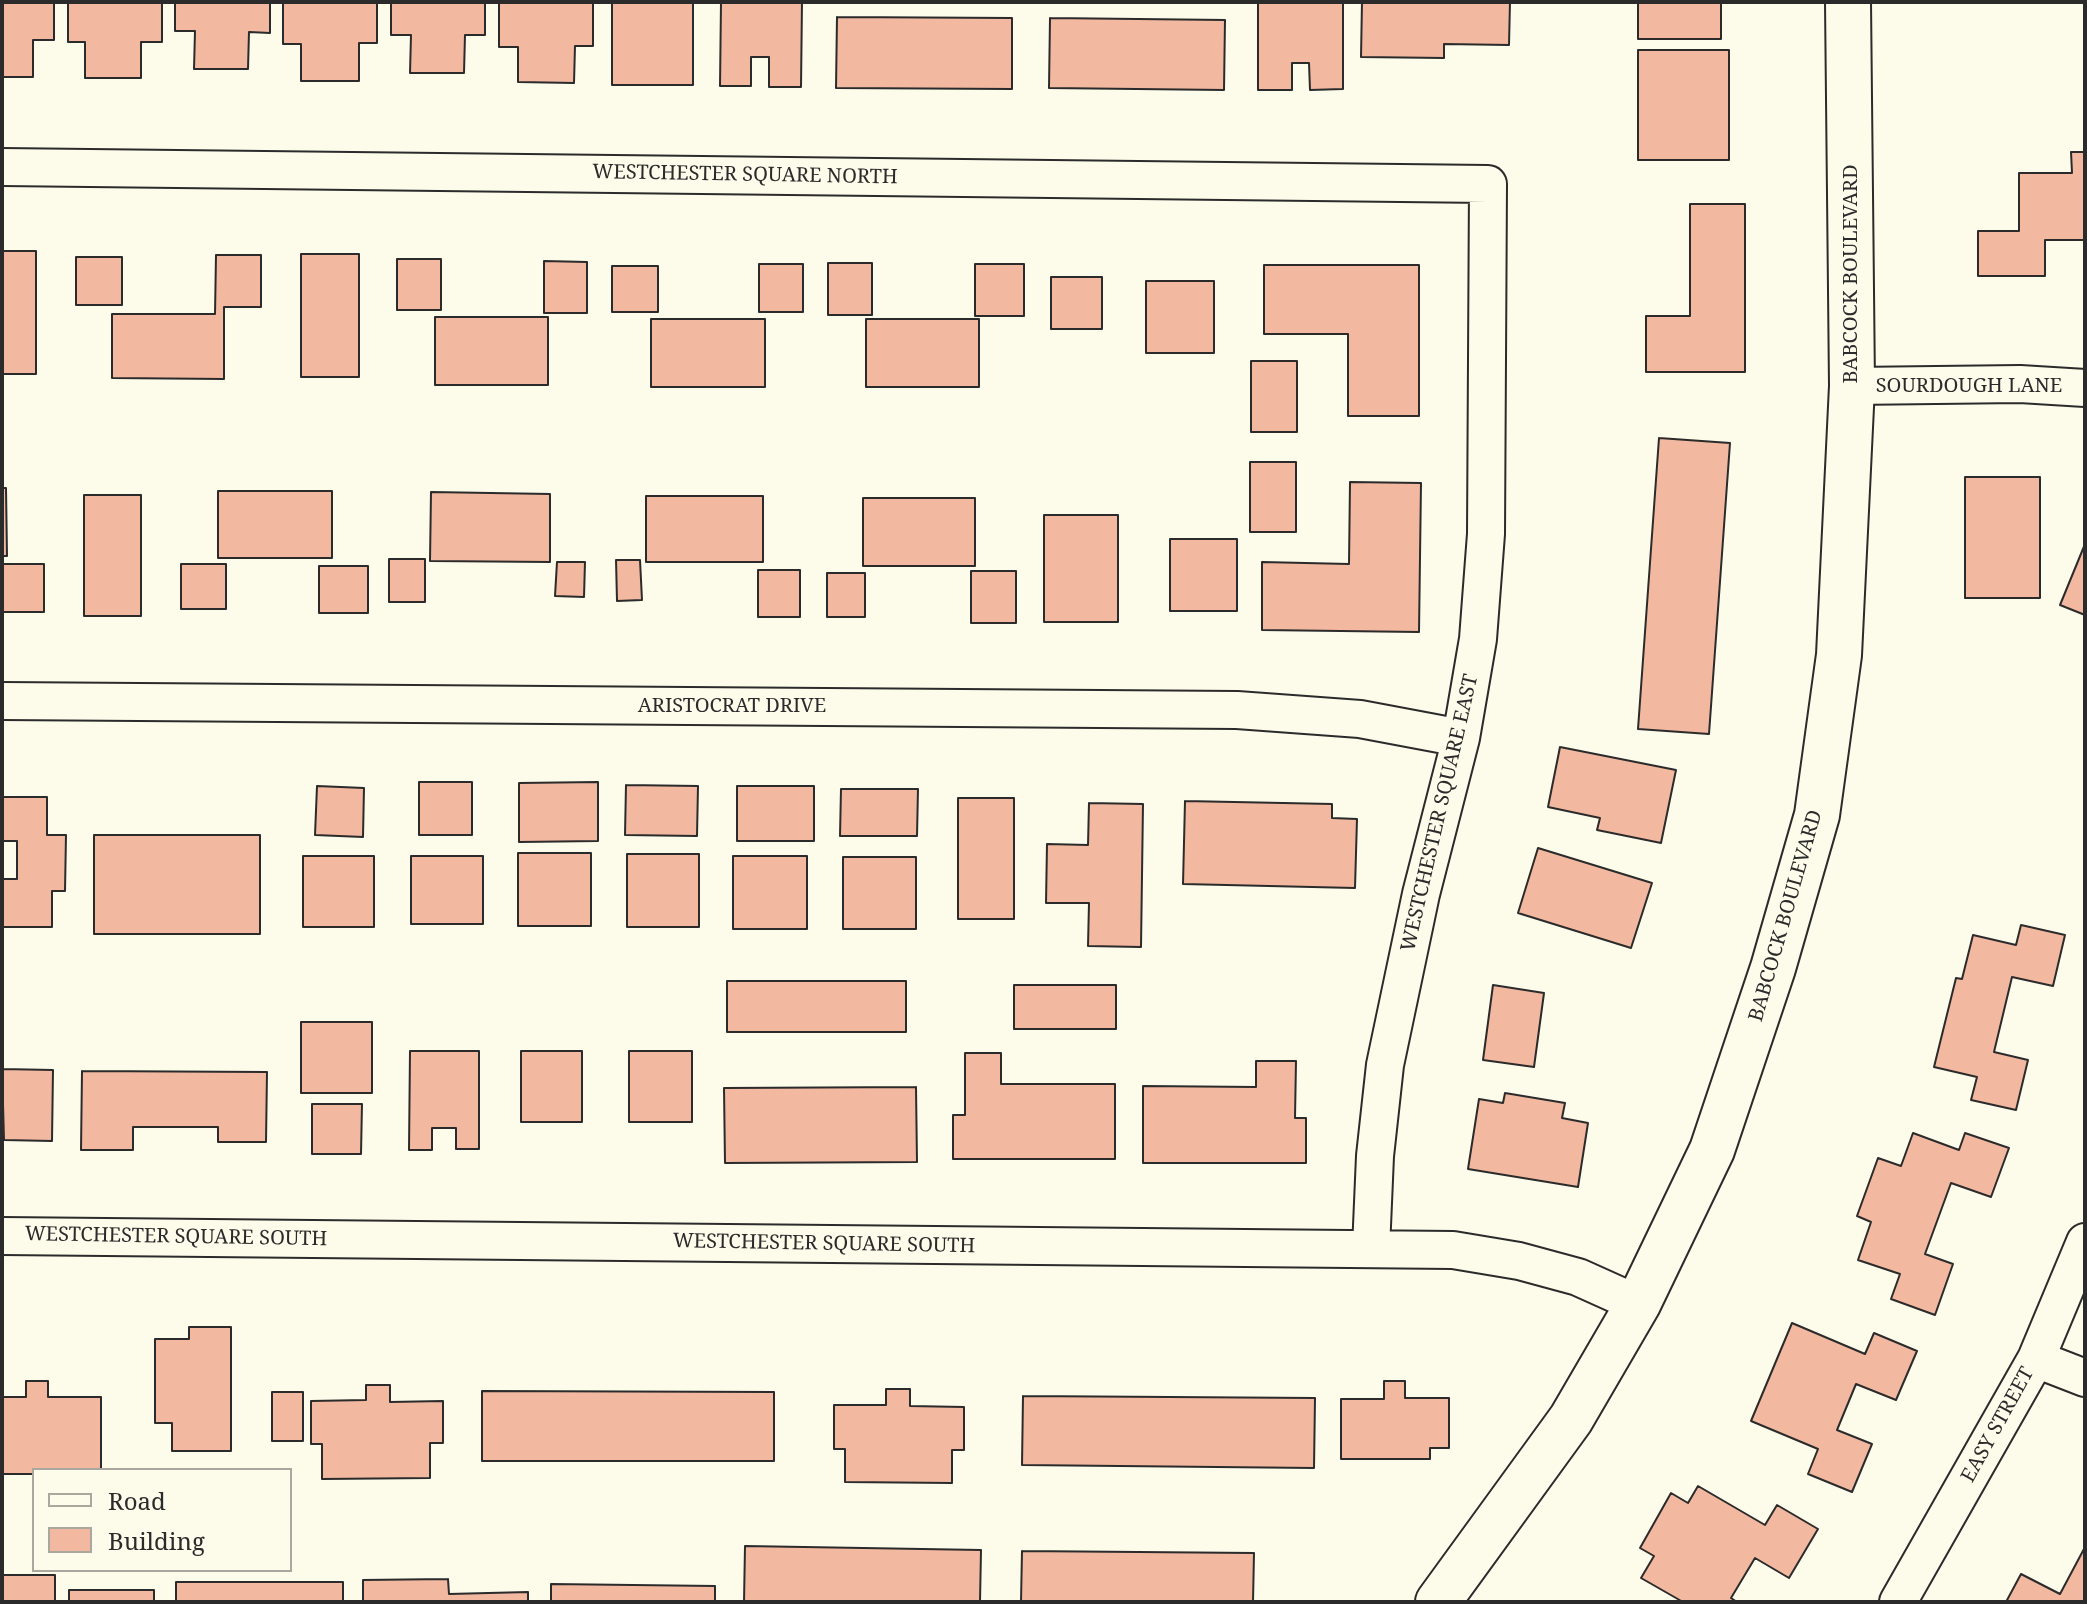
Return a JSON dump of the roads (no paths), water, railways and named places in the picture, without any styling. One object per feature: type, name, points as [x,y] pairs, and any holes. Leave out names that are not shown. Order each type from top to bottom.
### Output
[{"type":"street","name":"BABCOCK BOULEVARD","points":[[1438,1602],[1571,1419],[1638,1304],[1712,1150],[1773,968],[1817,815],[1839,655],[1852,386],[1848,2]]},
{"type":"street","name":"WESTCHESTER SQUARE NORTH","points":[[2,167],[1488,184]]},
{"type":"street","name":"WESTCHESTER SQUARE EAST","points":[[1371,1249],[1375,1156],[1385,1065],[1421,894],[1461,738],[1478,639],[1486,534],[1488,184]]},
{"type":"street","name":"SOURDOUGH LANE","points":[[1852,386],[2020,384],[2085,388]]},
{"type":"street","name":"ARISTOCRAT DRIVE","points":[[2,701],[1237,710],[1360,719],[1461,738]]},
{"type":"street","name":"WESTCHESTER SQUARE SOUTH","points":[[2,1236],[1453,1250],[1519,1261],[1578,1277],[1638,1304]]},
{"type":"street","name":"EASY STREET","points":[[1898,1602],[2036,1359],[2085,1242]]},
{"type":"street","points":[[2036,1359],[2085,1378]]}]
